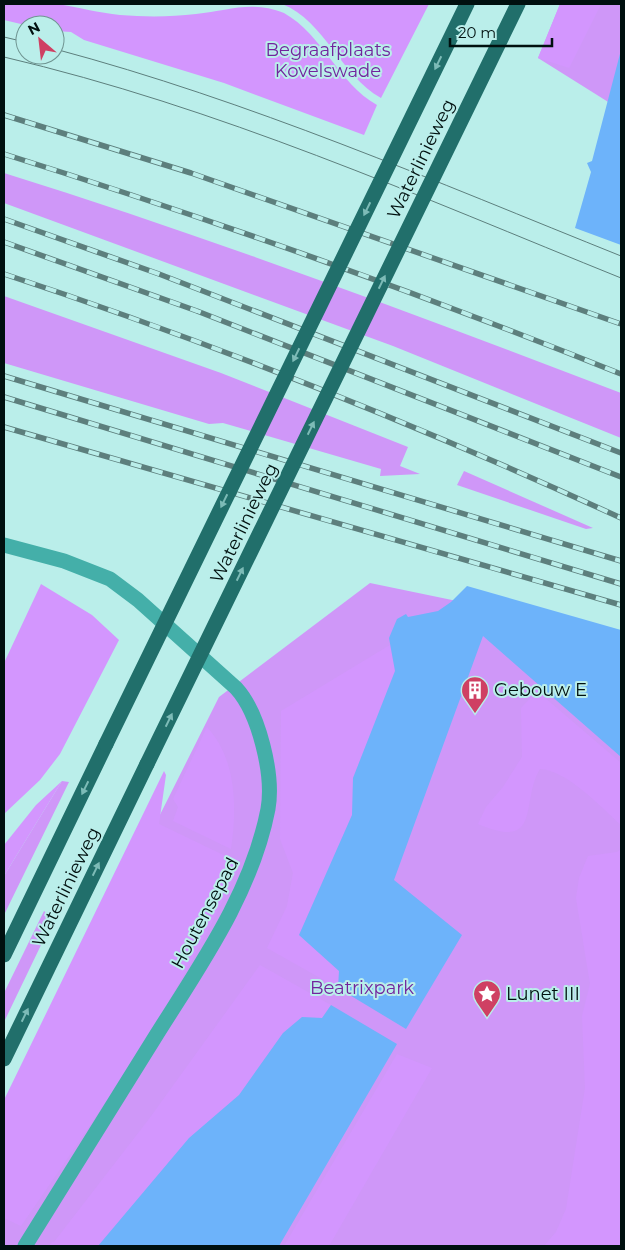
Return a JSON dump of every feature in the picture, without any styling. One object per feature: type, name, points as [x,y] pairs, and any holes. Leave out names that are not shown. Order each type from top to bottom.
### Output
[{"type":"main road","name":"Waterlinieweg","points":[[4,955],[467,4]]},
{"type":"main road","name":"Waterlinieweg","points":[[4,1059],[518,4]]},
{"type":"street","name":"Houtensepad","points":[[4,546],[64,561],[110,579],[122,587],[245,698],[266,753],[268,807],[250,871],[218,935],[25,1246]]},
{"type":"green space","name":"Begraafplaats Kovelswade","points":[[51,3],[129,16],[187,15],[250,7],[272,9],[284,13],[298,22],[363,96],[377,105],[364,135],[224,83],[84,40],[71,32],[65,32],[65,15],[15,15],[15,23],[4,20],[4,4]]},
{"type":"green space","points":[[282,4],[429,4],[381,98],[355,76],[310,23],[297,12]]},
{"type":"green space","points":[[560,4],[621,4],[621,110],[538,58]]},
{"type":"green space","points":[[560,4],[601,4],[569,68],[538,58]]},
{"type":"green space","points":[[4,173],[237,251],[391,306],[621,393],[621,438],[393,346],[4,203]]},
{"type":"green space","points":[[4,296],[221,373],[408,447],[400,466],[420,474],[380,476],[381,469],[223,423],[209,424],[4,363]]},
{"type":"green space","points":[[464,471],[593,528],[586,529],[457,485]]},
{"type":"green space","name":"Beatrixpark","points":[[370,583],[621,635],[621,1246],[4,1246],[4,1126],[219,697]]},
{"type":"green space","points":[[41,584],[92,615],[119,640],[60,754],[40,780],[4,814],[4,663]]},
{"type":"green space","points":[[390,645],[395,671],[353,778],[352,815],[299,935],[339,971],[338,988],[267,948],[287,906],[293,873],[280,839],[281,711]]},
{"type":"green space","points":[[537,691],[621,763],[621,825],[572,782],[550,771],[540,769],[534,781],[526,819],[521,827],[512,832],[499,831],[478,824],[486,807],[503,787],[522,757],[521,708]]},
{"type":"green space","points":[[207,727],[217,740],[229,769],[234,801],[231,849],[173,821],[178,807],[173,799]]},
{"type":"green space","points":[[164,771],[166,775],[159,824],[240,863],[218,911],[167,1004],[81,1139],[21,1226],[4,1218],[4,1100]]},
{"type":"green space","points":[[62,781],[69,782],[4,915],[4,876]]},
{"type":"green space","points":[[62,781],[4,876],[4,845],[36,805]]},
{"type":"green space","points":[[621,849],[621,1246],[544,1246],[556,1232],[566,1209],[585,1088],[582,1016],[590,984],[576,898],[579,878],[588,856],[617,852]]},
{"type":"green space","points":[[44,911],[54,918],[4,1022],[4,993]]},
{"type":"green space","points":[[260,965],[331,1005],[322,1018],[302,1017],[283,1033],[239,1095],[189,1139],[98,1246],[49,1246],[149,1119]]},
{"type":"green space","points":[[397,1054],[432,1068],[329,1246],[284,1246]]},
{"type":"water","points":[[621,50],[621,245],[575,228],[591,172],[587,163],[592,161]]},
{"type":"water","points":[[467,586],[621,630],[621,757],[483,636],[394,880],[462,935],[406,1029],[338,988],[339,971],[299,935],[352,815],[353,778],[395,671],[389,638],[397,619],[406,614],[408,617],[438,611],[451,602]]},
{"type":"water","points":[[331,1005],[397,1044],[279,1246],[98,1246],[189,1138],[239,1095],[283,1033],[302,1017],[322,1018]]},
{"type":"tram line","points":[[4,37],[15,40]]},
{"type":"tram line","points":[[65,52],[199,93],[341,144],[621,256]]},
{"type":"tram line","points":[[4,57],[84,77],[240,127],[393,185],[621,278]]},
{"type":"railway","points":[[4,115],[191,173],[621,324]]},
{"type":"railway","points":[[4,154],[160,204],[315,258],[621,374]]},
{"type":"railway","points":[[4,219],[159,274],[621,453]]},
{"type":"railway","points":[[4,242],[197,311],[621,477]]},
{"type":"railway","points":[[4,274],[161,328],[316,387],[469,451],[621,518]]},
{"type":"railway","points":[[4,376],[621,561]]},
{"type":"railway","points":[[4,397],[621,584]]},
{"type":"railway","points":[[4,427],[621,605]]},
{"type":"place","name":"Gebouw E","points":[[475,714]]},
{"type":"place","name":"Lunet III","points":[[487,1018]]}]
